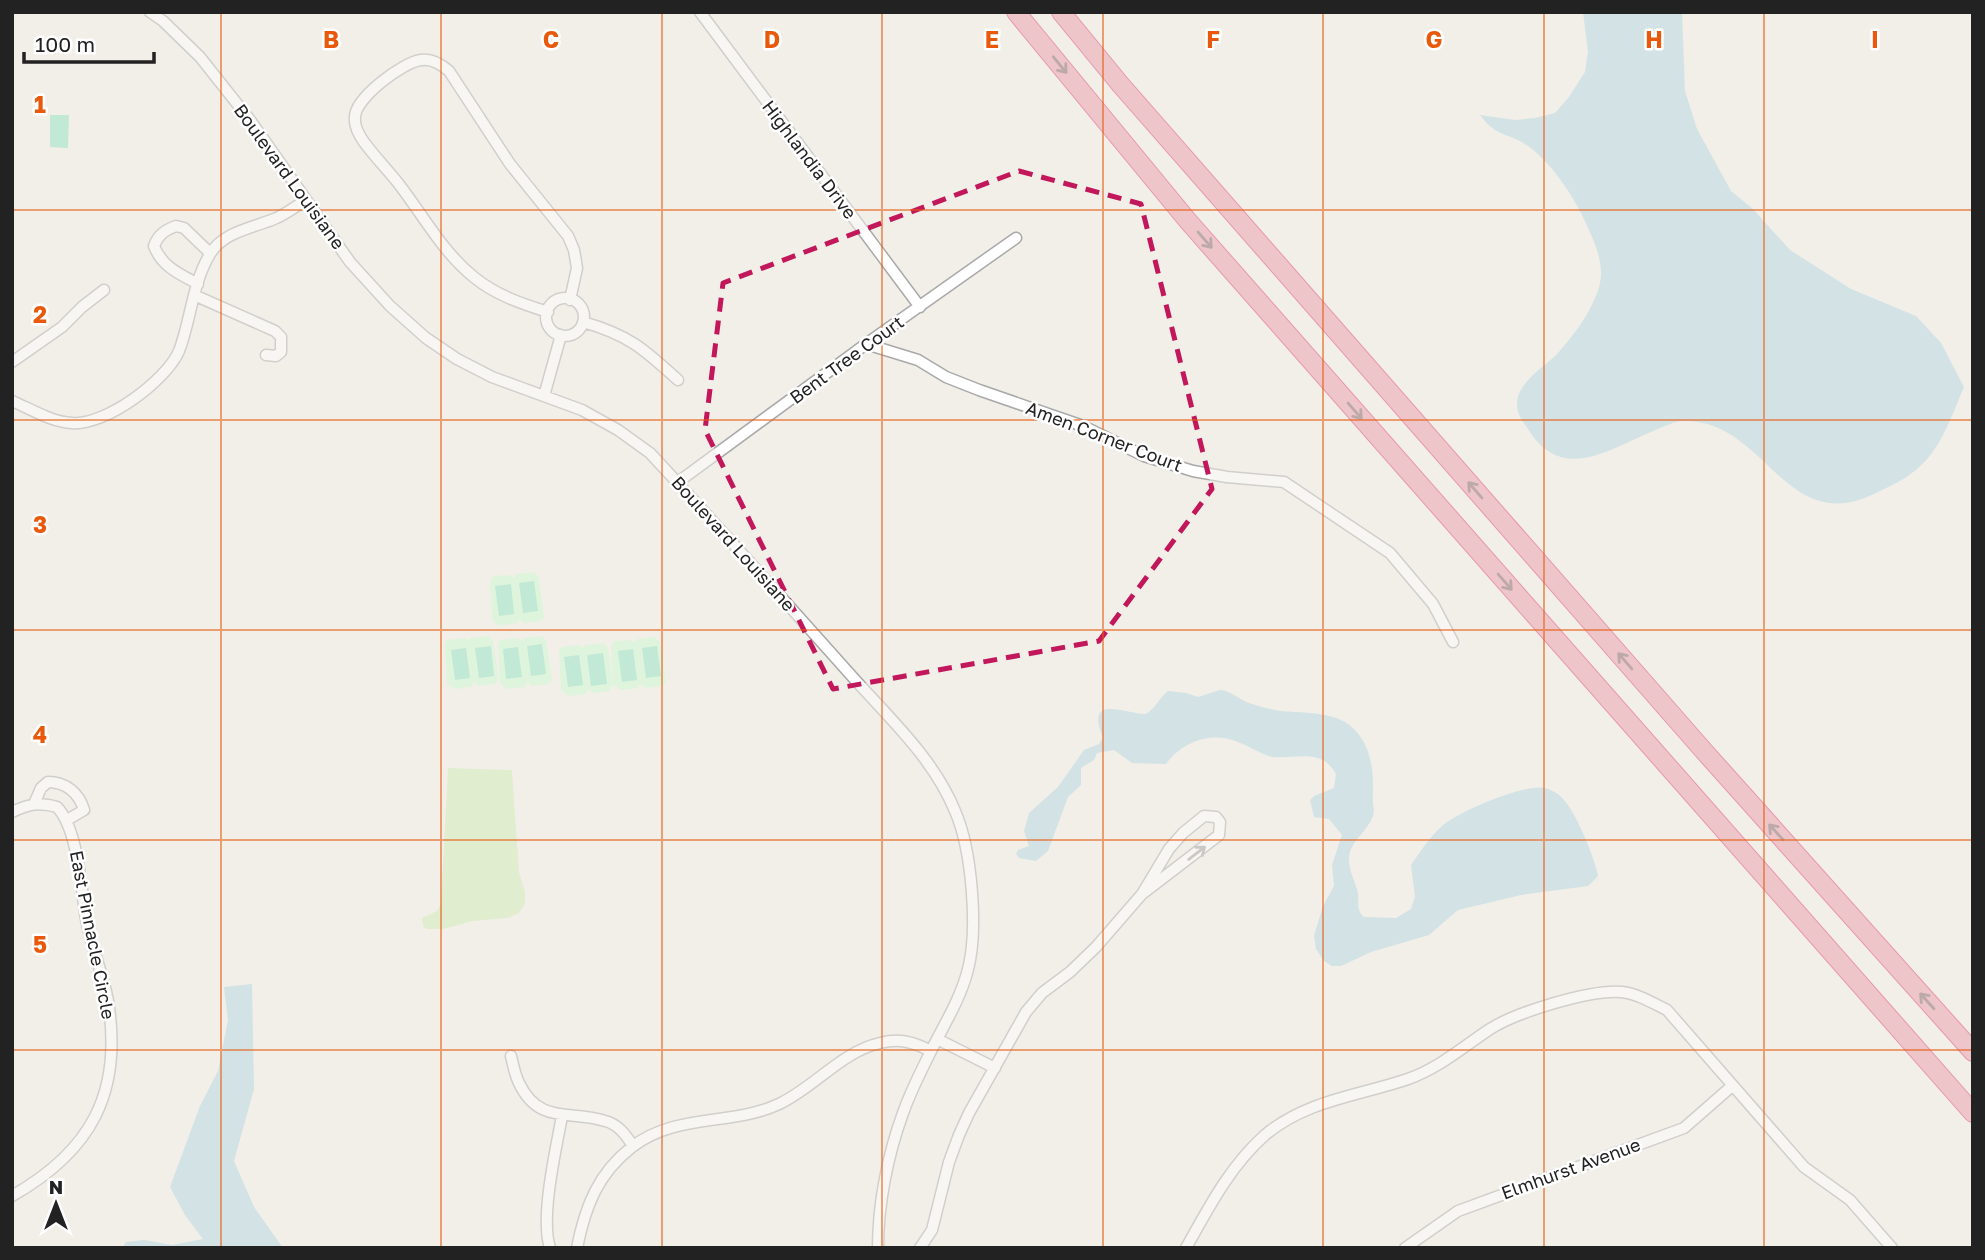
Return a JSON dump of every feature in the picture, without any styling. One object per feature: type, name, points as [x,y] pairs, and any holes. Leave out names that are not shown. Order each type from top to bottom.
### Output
[{"type":"highway","points":[[1016,12],[1188,221],[1973,1113]]},
{"type":"highway","points":[[1061,12],[1120,84],[1694,740],[1973,1052]]},
{"type":"street","name":"Boulevard Louisiane","points":[[150,12],[200,57],[250,120],[350,262],[390,306],[426,338],[457,359],[492,377],[582,410],[618,430],[650,453],[939,777],[956,813],[965,850],[974,916],[973,944],[967,975],[903,1112],[881,1202],[878,1248]]},
{"type":"street","name":"Highlandia Drive","points":[[700,12],[920,307]]},
{"type":"street","points":[[548,312],[498,294],[475,279],[454,258],[364,141],[357,128],[357,107],[364,97],[407,64],[429,60],[441,64],[449,71],[503,155],[568,236],[577,268],[570,300]]},
{"type":"street","points":[[12,401],[59,422],[75,424],[91,422],[116,409],[171,368],[180,349],[194,295],[210,253],[236,232],[277,218],[306,200]]},
{"type":"street","points":[[198,284],[171,270],[158,256],[154,246],[157,238],[166,229],[176,226],[184,229],[210,253]]},
{"type":"street","name":"Bent Tree Court","points":[[678,482],[1016,238]]},
{"type":"street","points":[[12,362],[62,327],[104,290]]},
{"type":"street","points":[[194,295],[275,331],[281,337],[281,352],[276,356],[266,355]]},
{"type":"street","points":[[570,300],[581,307],[583,322],[576,333],[561,335],[550,328],[547,321],[548,312],[556,301],[570,300]]},
{"type":"street","points":[[583,322],[621,335],[642,347],[678,380]]},
{"type":"street","points":[[544,396],[561,335]]},
{"type":"street","name":"Amen Corner Court","points":[[866,344],[918,360],[946,377],[1083,426],[1144,456],[1193,471],[1284,482],[1390,553],[1433,604],[1453,642]]},
{"type":"street","points":[[12,812],[34,804],[40,788],[48,782],[56,782],[80,797],[84,810],[67,820]]},
{"type":"street","name":"East Pinnacle Circle","points":[[12,1196],[41,1180],[68,1157],[89,1129],[110,1078],[113,1046],[108,1000],[89,934],[71,827],[57,807],[34,804]]},
{"type":"street","points":[[920,1248],[932,1230],[949,1162],[959,1135],[1026,1012],[1042,993],[1070,972],[1096,947],[1143,894],[1219,835],[1220,822],[1216,817],[1204,816],[1183,832],[1158,865],[1143,894]]},
{"type":"street","points":[[1185,1248],[1219,1189],[1243,1157],[1293,1115],[1325,1101],[1409,1078],[1446,1060],[1492,1028],[1529,1010],[1595,994],[1621,992],[1637,995],[1667,1010],[1804,1167],[1850,1200],[1892,1248]]},
{"type":"street","points":[[937,1039],[995,1068]]},
{"type":"street","points":[[577,1248],[589,1200],[614,1162],[633,1146],[670,1127],[750,1114],[780,1103],[855,1052],[879,1043],[900,1040],[914,1042],[931,1051]]},
{"type":"street","points":[[511,1056],[518,1082],[537,1106],[562,1116],[606,1121],[617,1127],[633,1146]]},
{"type":"street","name":"Elmhurst Avenue","points":[[1409,1247],[1458,1211],[1684,1128],[1732,1086]]},
{"type":"street","points":[[550,1248],[549,1191],[562,1116]]},
{"type":"highlighted area","points":[[1019,171],[1141,204],[1212,489],[1099,641],[833,689],[705,430],[723,283]]},
{"type":"green space","points":[[50,115],[69,115],[68,148],[50,147]]},
{"type":"green space","points":[[534,572],[539,577],[544,617],[540,621],[524,623],[519,619],[517,623],[499,626],[492,619],[490,581],[493,576],[510,575],[514,578],[516,574]]},
{"type":"green space","points":[[534,581],[538,611],[523,613],[519,583]]},
{"type":"green space","points":[[511,584],[514,614],[499,616],[495,586]]},
{"type":"green space","points":[[489,636],[493,641],[499,680],[495,684],[478,686],[474,682],[472,687],[454,689],[447,683],[447,640],[465,638],[468,641],[470,638]]},
{"type":"green space","points":[[542,636],[546,641],[552,680],[548,684],[532,686],[527,682],[525,687],[507,689],[500,683],[500,640],[518,638],[521,641],[524,638]]},
{"type":"green space","points":[[655,637],[660,642],[666,682],[662,686],[645,688],[640,684],[638,688],[620,690],[613,684],[609,691],[593,693],[588,689],[586,694],[568,696],[561,690],[559,651],[562,647],[579,645],[583,648],[585,645],[603,643],[608,648],[613,683],[611,646],[614,641],[631,640],[635,643],[637,639]]},
{"type":"green space","points":[[542,644],[546,674],[531,676],[527,646]]},
{"type":"green space","points":[[491,646],[494,676],[479,678],[475,648]]},
{"type":"green space","points":[[657,646],[661,676],[646,678],[642,648]]},
{"type":"green space","points":[[518,647],[522,677],[506,679],[503,649]]},
{"type":"green space","points":[[466,648],[470,678],[455,680],[451,650]]},
{"type":"green space","points":[[633,649],[637,680],[622,682],[618,651]]},
{"type":"green space","points":[[603,653],[607,684],[591,686],[587,655]]},
{"type":"green space","points":[[579,655],[583,685],[568,687],[564,657]]},
{"type":"green space","points":[[448,768],[512,770],[519,872],[525,904],[519,913],[508,918],[473,921],[443,929],[427,929],[423,926],[422,918],[437,911],[441,903]]},
{"type":"water","points":[[1583,12],[1682,12],[1685,91],[1697,129],[1731,191],[1753,209],[1790,250],[1851,289],[1916,316],[1941,343],[1964,387],[1933,452],[1908,476],[1876,493],[1845,503],[1819,501],[1797,490],[1736,438],[1712,425],[1677,422],[1606,452],[1572,459],[1557,456],[1542,446],[1528,429],[1518,411],[1519,393],[1530,378],[1572,337],[1585,317],[1599,286],[1600,264],[1596,246],[1584,219],[1555,173],[1528,146],[1492,128],[1480,115],[1515,120],[1555,113],[1585,72],[1588,52]]},
{"type":"water","points":[[1220,690],[1265,708],[1335,718],[1352,727],[1365,744],[1371,763],[1374,814],[1357,839],[1349,857],[1359,909],[1364,917],[1396,918],[1411,909],[1415,897],[1411,865],[1441,827],[1491,800],[1522,790],[1545,788],[1565,801],[1583,833],[1598,876],[1588,886],[1521,895],[1458,910],[1429,935],[1371,952],[1341,966],[1332,966],[1324,961],[1316,949],[1314,936],[1323,906],[1334,886],[1332,865],[1342,835],[1329,819],[1314,817],[1310,800],[1334,788],[1336,774],[1324,761],[1316,758],[1273,757],[1238,742],[1218,738],[1189,744],[1166,764],[1132,763],[1114,750],[1097,753],[1094,760],[1081,768],[1081,785],[1068,797],[1048,851],[1036,861],[1019,858],[1016,854],[1018,850],[1029,846],[1024,831],[1029,813],[1058,787],[1084,750],[1099,744],[1103,738],[1099,715],[1103,711],[1109,709],[1146,714],[1168,691],[1198,697]]},
{"type":"water","points":[[252,984],[254,1089],[234,1161],[254,1207],[283,1248],[122,1248],[126,1242],[144,1240],[172,1245],[203,1239],[185,1215],[170,1187],[200,1106],[218,1071],[228,1020],[224,987]]}]
